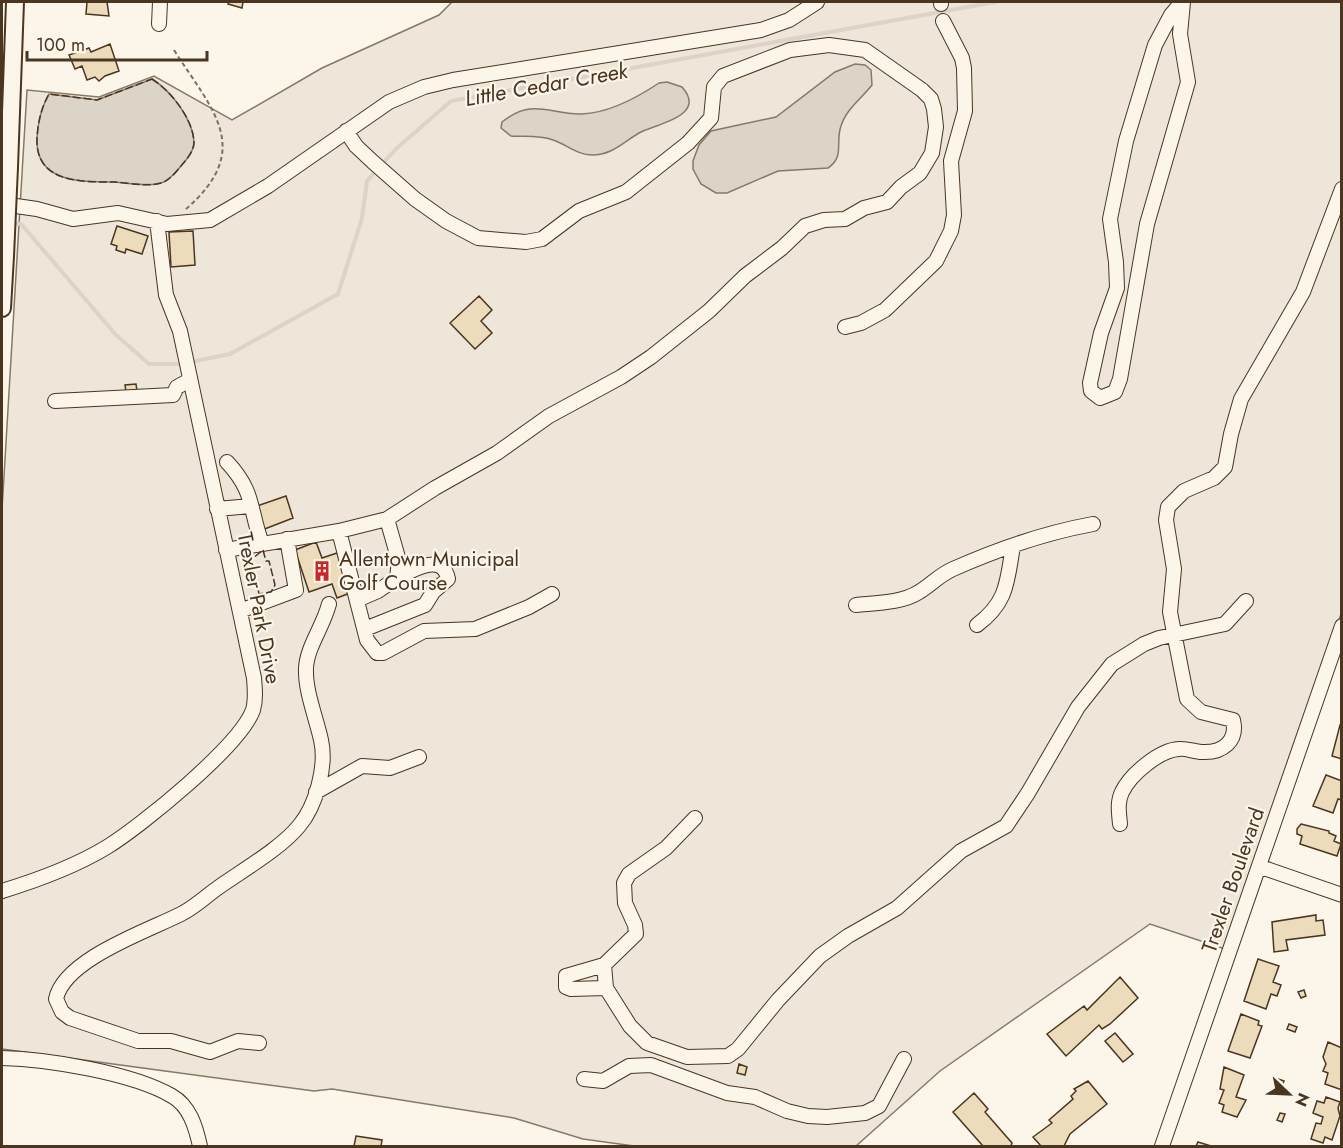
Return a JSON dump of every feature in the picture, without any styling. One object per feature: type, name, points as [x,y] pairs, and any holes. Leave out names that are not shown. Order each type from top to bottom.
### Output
[{"type":"main road","points":[[2,308],[15,2]]},
{"type":"street","points":[[159,24],[160,2]]},
{"type":"street","points":[[2,204],[38,209],[73,219],[118,213],[184,224],[210,220],[267,186],[389,102],[424,87],[761,30],[789,20],[818,2]]},
{"type":"street","points":[[1183,2],[1179,34],[1188,82],[1147,224],[1120,379],[1115,392],[1100,398],[1091,391],[1090,383],[1101,333],[1117,288],[1111,208],[1131,120],[1155,45],[1171,15],[1183,2]]},
{"type":"street","points":[[845,327],[877,316],[890,305],[936,261],[951,231],[954,215],[951,161],[964,111],[964,68],[962,58],[943,21]]},
{"type":"street","points":[[226,550],[339,531],[387,519],[435,488],[497,453],[549,416],[621,378],[651,357],[709,312],[746,276],[782,248],[805,226],[824,220],[844,219],[864,208],[887,202],[900,187],[920,173],[933,153],[936,127],[931,99],[922,90],[865,50],[841,46],[808,46],[770,57],[723,76],[716,81],[711,118],[704,128],[626,192],[579,211],[542,239],[526,242],[496,242],[469,234],[415,199],[356,146],[346,131]]},
{"type":"street","points":[[1120,824],[1118,803],[1121,793],[1137,774],[1159,757],[1178,749],[1209,752],[1226,746],[1234,739],[1236,731],[1233,720],[1201,712],[1187,699],[1170,612],[1174,569],[1166,520],[1168,507],[1184,490],[1214,478],[1225,467],[1241,399],[1303,292],[1341,189]]},
{"type":"street","name":"Trexler Park Drive","points":[[2,891],[69,866],[106,847],[151,817],[240,731],[253,709],[255,697],[240,611],[180,331],[166,295],[157,221]]},
{"type":"street","points":[[55,402],[173,395],[177,387],[189,376]]},
{"type":"street","points":[[226,462],[241,477],[251,496],[251,514],[262,544]]},
{"type":"street","points":[[217,509],[251,506]]},
{"type":"street","points":[[387,519],[399,561],[397,578]]},
{"type":"street","points":[[856,605],[894,601],[917,594],[941,574],[1049,533],[1093,524]]},
{"type":"street","points":[[339,531],[367,640],[373,651],[383,652],[424,631],[476,629],[529,607],[552,594]]},
{"type":"street","points":[[240,611],[296,590],[288,539]]},
{"type":"street","points":[[977,625],[992,614],[1002,599],[1008,579],[1013,546]]},
{"type":"street","points":[[357,600],[430,563],[438,565],[447,575],[447,579],[424,605],[365,629]]},
{"type":"street","points":[[604,965],[606,988],[630,1026],[647,1043],[687,1057],[717,1057],[733,1053],[791,985],[820,956],[848,936],[897,908],[961,851],[1006,826],[1078,707],[1112,664],[1144,644],[1176,634],[1225,624],[1246,601]]},
{"type":"street","points":[[259,1043],[238,1041],[210,1052],[171,1041],[138,1041],[70,1017],[62,1012],[56,999],[67,981],[109,947],[128,936],[183,913],[291,833],[305,815],[316,792],[322,742],[306,670],[309,650],[323,625],[329,604]]},
{"type":"street","name":"Trexler Boulevard","points":[[1162,1146],[1260,867],[1341,626]]},
{"type":"street","points":[[316,792],[362,766],[390,768],[419,757]]},
{"type":"street","points":[[606,988],[571,989],[566,987],[564,981],[566,976],[572,972],[604,965],[636,934],[623,894],[624,883],[629,874],[666,848],[695,818]]},
{"type":"street","points":[[1260,867],[1341,895]]},
{"type":"street","points":[[2,1058],[22,1059],[113,1074],[173,1096],[195,1123],[200,1146]]},
{"type":"street","points":[[584,1079],[603,1081],[629,1066],[651,1065],[727,1093],[755,1097],[798,1113],[827,1117],[865,1113],[879,1106],[904,1059]]},
{"type":"path","points":[[174,50],[217,116],[224,144],[216,174],[202,195],[183,212]]},
{"type":"shaded area","name":"Allentown Municipal Golf Course","points":[[452,2],[1341,2],[1341,614],[1225,949],[1150,924],[940,1071],[856,1146],[634,1146],[583,1139],[514,1118],[332,1089],[314,1091],[2,1049],[2,510],[27,90],[99,97],[154,76],[232,120],[322,68],[439,15]]},
{"type":"shaded area","points":[[855,64],[865,65],[871,70],[872,85],[843,120],[839,132],[838,154],[828,168],[778,171],[727,193],[716,193],[701,184],[693,169],[693,161],[699,145],[711,131],[776,117],[835,72]]},
{"type":"shaded area","points":[[152,79],[180,106],[193,133],[194,145],[191,152],[170,178],[150,185],[75,180],[52,172],[44,164],[38,153],[37,138],[40,115],[49,94],[97,100]]},
{"type":"shaded area","points":[[667,82],[682,87],[688,97],[689,105],[684,112],[667,122],[641,132],[606,153],[587,155],[548,138],[511,136],[501,128],[502,122],[523,110],[542,109],[571,114],[592,113],[622,103],[659,83]]},
{"type":"building","points":[[87,2],[107,2],[109,16],[86,14]]},
{"type":"building","points":[[229,2],[243,2],[242,8],[228,4]]},
{"type":"building","points":[[110,44],[119,71],[99,81],[95,77],[87,80],[82,66],[75,69],[69,55],[89,48],[91,52]]},
{"type":"building","points":[[117,226],[148,236],[142,254],[126,249],[125,253],[116,250],[117,246],[111,244]]},
{"type":"building","points":[[193,231],[195,265],[171,267],[169,232]]},
{"type":"building","points":[[479,296],[492,310],[481,321],[492,333],[475,349],[450,323]]},
{"type":"building","points":[[136,384],[137,391],[126,392],[125,385]]},
{"type":"building","points":[[286,496],[293,518],[262,530],[254,507]]},
{"type":"building","name":"Allentown Municipal Golf Course","points":[[316,542],[322,558],[337,553],[350,593],[337,598],[332,584],[309,592],[295,550]]},
{"type":"building","points":[[1340,725],[1342,726],[1342,759],[1332,756]]},
{"type":"building","points":[[1326,775],[1342,781],[1342,800],[1338,799],[1333,813],[1313,806]]},
{"type":"building","points":[[1301,824],[1329,831],[1336,836],[1334,841],[1341,844],[1337,856],[1300,844],[1302,836],[1297,834],[1297,829]]},
{"type":"building","points":[[1316,915],[1316,921],[1323,920],[1325,935],[1286,940],[1288,950],[1274,952],[1272,922]]},
{"type":"building","points":[[1258,959],[1279,966],[1273,982],[1281,985],[1277,996],[1271,994],[1266,1009],[1244,1001]]},
{"type":"building","points":[[1120,977],[1138,998],[1110,1024],[1102,1029],[1099,1025],[1066,1056],[1047,1034],[1084,1006],[1087,1010]]},
{"type":"building","points":[[1304,990],[1306,996],[1301,998],[1298,992]]},
{"type":"building","points":[[1241,1014],[1259,1021],[1258,1025],[1262,1026],[1250,1058],[1228,1051]]},
{"type":"building","points":[[1289,1024],[1297,1027],[1295,1032],[1287,1029]]},
{"type":"building","points":[[1115,1033],[1133,1054],[1123,1062],[1105,1041]]},
{"type":"building","points":[[1328,1042],[1342,1048],[1342,1090],[1325,1084],[1328,1073],[1323,1071],[1326,1064],[1323,1057]]},
{"type":"building","points":[[739,1064],[747,1067],[745,1075],[737,1073]]},
{"type":"building","points":[[1224,1067],[1244,1075],[1236,1097],[1246,1100],[1237,1117],[1222,1112],[1224,1105],[1219,1103],[1224,1090],[1220,1089]]},
{"type":"building","points":[[1278,1079],[1284,1081],[1281,1087],[1276,1085]]},
{"type":"building","points":[[1088,1081],[1107,1104],[1070,1134],[1064,1146],[1041,1146],[1033,1137],[1052,1123],[1049,1120],[1073,1099],[1071,1096],[1076,1091],[1074,1089]]},
{"type":"building","points":[[974,1093],[988,1109],[985,1112],[1012,1143],[1011,1146],[983,1146],[953,1112]]},
{"type":"building","points":[[1326,1097],[1340,1102],[1338,1108],[1340,1116],[1332,1140],[1325,1137],[1323,1143],[1311,1139],[1316,1123],[1321,1124],[1323,1117],[1313,1113],[1317,1101],[1324,1103]]},
{"type":"building","points":[[1280,1113],[1285,1114],[1282,1122],[1277,1120]]},
{"type":"building","points":[[356,1136],[382,1140],[381,1146],[354,1146]]},
{"type":"building","points":[[1198,1142],[1211,1146],[1196,1146]]},
{"type":"waterway","name":"Little Cedar Creek","points":[[381,165],[451,101],[995,2]]},
{"type":"waterway","name":"Little Cedar Creek","points":[[12,223],[21,224],[116,335],[149,364],[181,364],[230,354],[338,294],[362,218],[367,181],[376,171]]},
{"type":"fence","points":[[152,79],[180,106],[193,133],[194,145],[191,152],[170,178],[150,185],[75,180],[52,172],[44,164],[38,153],[37,138],[40,115],[49,94],[97,100],[152,79]]},
{"type":"fence","points":[[263,550],[266,561],[269,561],[275,585],[271,592],[259,594],[252,559],[263,550]]},
{"type":"place","name":"Allentown Municipal Golf Course","points":[[322,571]]}]
